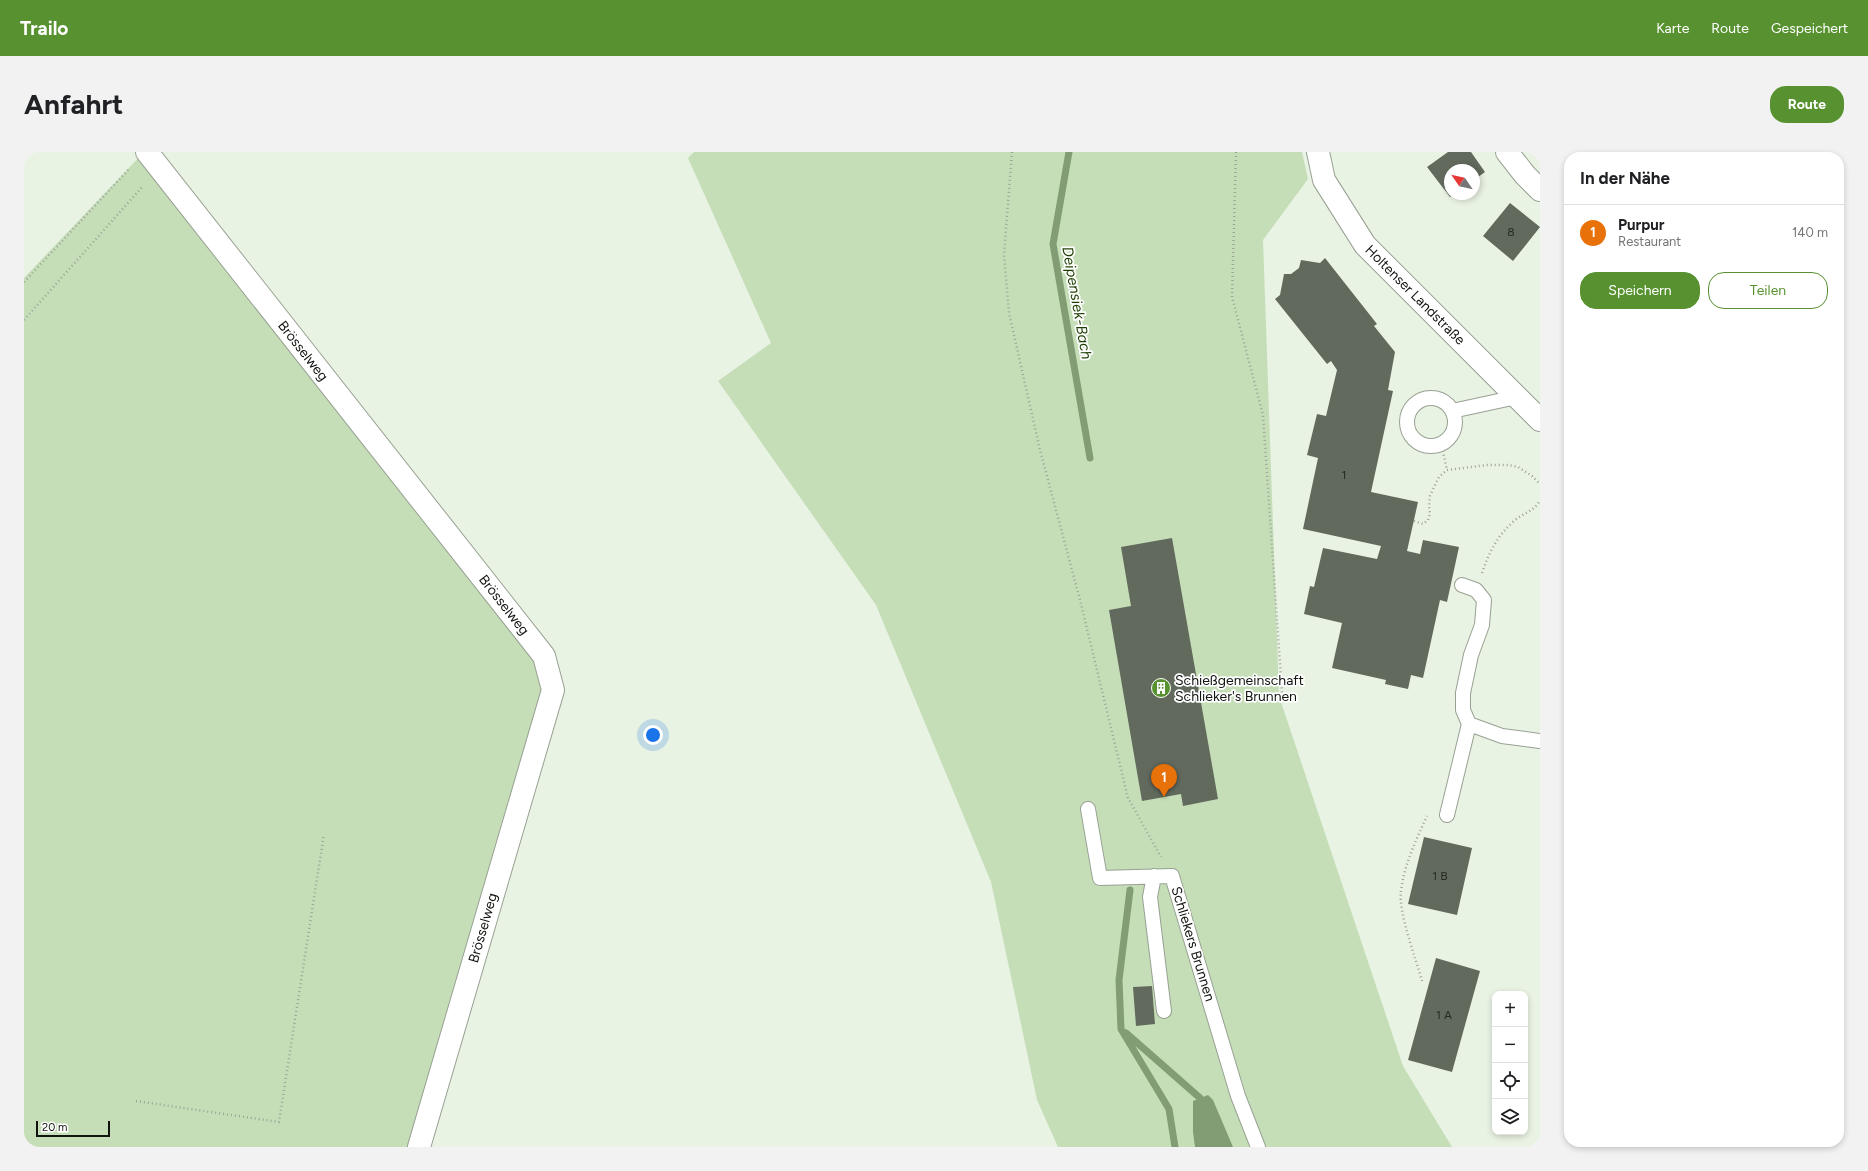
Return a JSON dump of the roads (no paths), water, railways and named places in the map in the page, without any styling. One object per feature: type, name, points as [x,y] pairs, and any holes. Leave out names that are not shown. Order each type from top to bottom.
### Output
[{"type":"street","name":"Holtenser Landstraße","points":[[1318,152],[1324,180],[1365,245],[1540,420]]},
{"type":"street","points":[[1507,152],[1525,175],[1540,190]]},
{"type":"street","name":"Brösselweg","points":[[147,161],[544,656],[554,690],[419,1147]]},
{"type":"lane","points":[[1452,411],[1517,397]]},
{"type":"lane","points":[[1430,398],[1439,399],[1452,411],[1455,420],[1454,430],[1449,437],[1441,443],[1432,446],[1423,444],[1415,440],[1409,432],[1407,423],[1408,414],[1413,406],[1420,400],[1430,398]]},
{"type":"lane","points":[[1447,815],[1469,724],[1463,710],[1463,693],[1471,655],[1482,625],[1484,600],[1476,590],[1462,585]]},
{"type":"lane","points":[[1469,724],[1502,736],[1540,741]]},
{"type":"lane","name":"Schliekers Brunnen","points":[[1088,809],[1100,878],[1172,876],[1238,1096],[1258,1147]]},
{"type":"lane","points":[[1154,876],[1150,897],[1164,1011]]},
{"type":"waterway","name":"Deipensiek-Bach","points":[[1069,152],[1053,244],[1090,458]]},
{"type":"waterway","name":"Deipensiek-Bach","points":[[1130,890],[1119,980],[1121,1029],[1169,1109],[1175,1147]]},
{"type":"waterway","points":[[1126,1033],[1200,1098]]},
{"type":"place","name":"Schießgemeinschaft Schlieker's Brunnen","points":[[1161,688]]},
{"type":"place","name":"Purpur","points":[[1164,797]]}]
